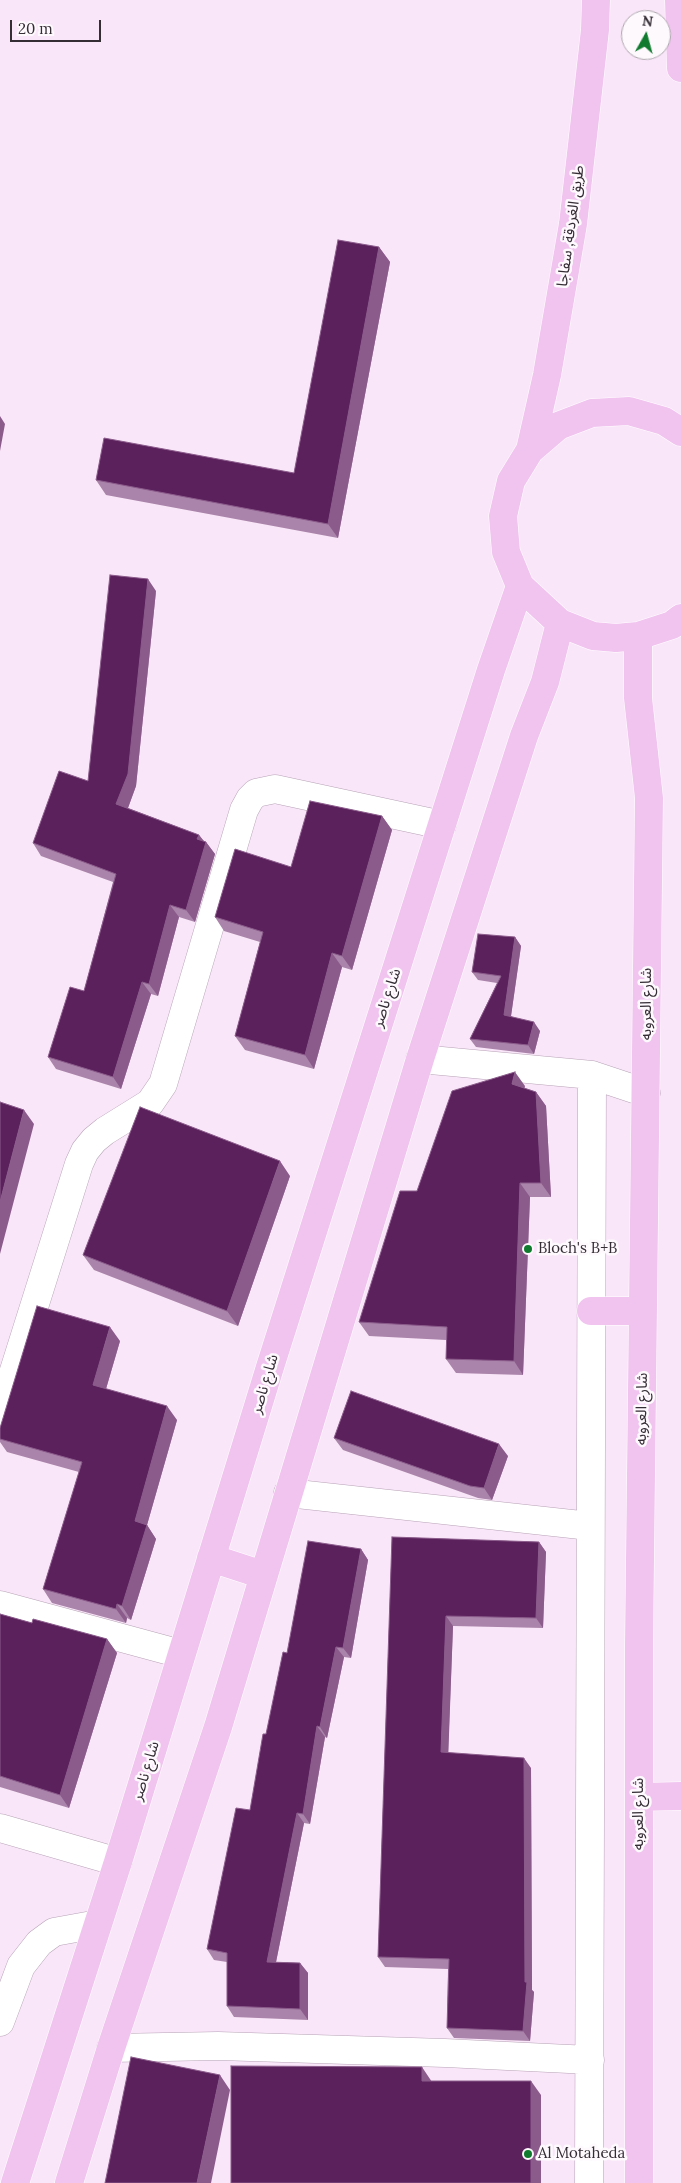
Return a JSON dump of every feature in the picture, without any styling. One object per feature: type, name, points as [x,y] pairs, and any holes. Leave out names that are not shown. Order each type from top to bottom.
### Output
[{"type":"main road","name":"طريق الغردقة, سفاجا","points":[[530,450],[547,375],[573,224],[595,30],[596,0]]},
{"type":"main road","points":[[679,0],[681,68]]},
{"type":"main road","points":[[681,432],[664,421],[629,411],[592,413],[558,426],[530,450],[511,481],[503,516],[506,552],[520,586],[560,623],[593,636],[616,638],[638,636],[672,625],[681,618]]},
{"type":"main road","name":"شارع ناصر","points":[[14,2183],[118,1862],[279,1339],[491,670],[520,586]]},
{"type":"main road","points":[[69,2183],[111,2048],[218,1727],[420,1059],[521,744],[545,682],[560,623]]},
{"type":"main road","name":"شارع العروبه","points":[[638,636],[638,698],[648,798],[639,1644],[639,2183]]},
{"type":"main road","points":[[591,1311],[643,1311]]},
{"type":"main road","points":[[211,1558],[263,1575]]},
{"type":"main road","points":[[639,1797],[681,1796]]},
{"type":"street","points":[[0,1415],[79,1164],[94,1140],[150,1103],[163,1084],[244,810],[250,799],[256,793],[276,789],[442,825]]},
{"type":"street","points":[[420,1059],[592,1075],[646,1093]]},
{"type":"street","points":[[589,2183],[592,1075]]},
{"type":"street","points":[[288,1493],[590,1526]]},
{"type":"street","points":[[0,1605],[181,1654]]},
{"type":"street","points":[[0,1828],[118,1862]]},
{"type":"street","points":[[0,2022],[21,1966],[39,1942],[54,1932],[98,1924]]},
{"type":"street","points":[[111,2048],[218,2046],[445,2053],[590,2060]]},
{"type":"building","points":[[338,240],[379,247],[328,524],[96,480],[104,438],[294,473]]},
{"type":"building","points":[[110,575],[148,579],[128,774],[116,804],[199,835],[197,839],[206,842],[186,910],[170,905],[149,984],[142,982],[113,1077],[48,1057],[70,987],[84,991],[116,874],[33,843],[59,771],[88,781]]},
{"type":"building","points":[[310,801],[382,816],[342,956],[332,953],[305,1055],[235,1036],[263,932],[215,917],[235,849],[291,867]]},
{"type":"building","points":[[478,934],[515,937],[504,1015],[534,1022],[528,1045],[470,1039],[501,976],[472,972]]},
{"type":"building","points":[[515,1072],[512,1084],[536,1092],[541,1183],[520,1183],[514,1361],[446,1359],[447,1327],[359,1322],[400,1191],[417,1191],[452,1091]]},
{"type":"building","points":[[0,1102],[24,1110],[0,1202]]},
{"type":"building","points":[[140,1107],[280,1161],[227,1311],[83,1255]]},
{"type":"building","points":[[37,1306],[110,1327],[93,1385],[167,1406],[135,1521],[147,1525],[122,1606],[117,1604],[116,1609],[43,1589],[82,1462],[0,1439],[0,1428]]},
{"type":"building","points":[[351,1391],[499,1444],[484,1488],[470,1486],[334,1438]]},
{"type":"building","points":[[392,1537],[539,1542],[536,1618],[446,1616],[441,1752],[524,1758],[525,1982],[527,1982],[523,2031],[447,2028],[449,1959],[378,1957]]},
{"type":"building","points":[[308,1541],[361,1549],[343,1648],[336,1647],[320,1727],[317,1726],[303,1814],[297,1813],[267,1962],[300,1963],[300,2009],[227,2006],[227,1953],[207,1949],[236,1808],[250,1810],[263,1734],[266,1734],[283,1652],[287,1653]]},
{"type":"building","points":[[0,1614],[32,1623],[33,1619],[107,1639],[60,1795],[0,1776]]},
{"type":"building","points":[[131,2057],[220,2075],[197,2183],[105,2183]]},
{"type":"building","points":[[231,2066],[422,2067],[422,2081],[531,2081],[531,2183],[231,2183]]},
{"type":"place","name":"Bloch's B+B","points":[[528,1249]]},
{"type":"place","name":"Al Motaheda","points":[[528,2154]]}]
